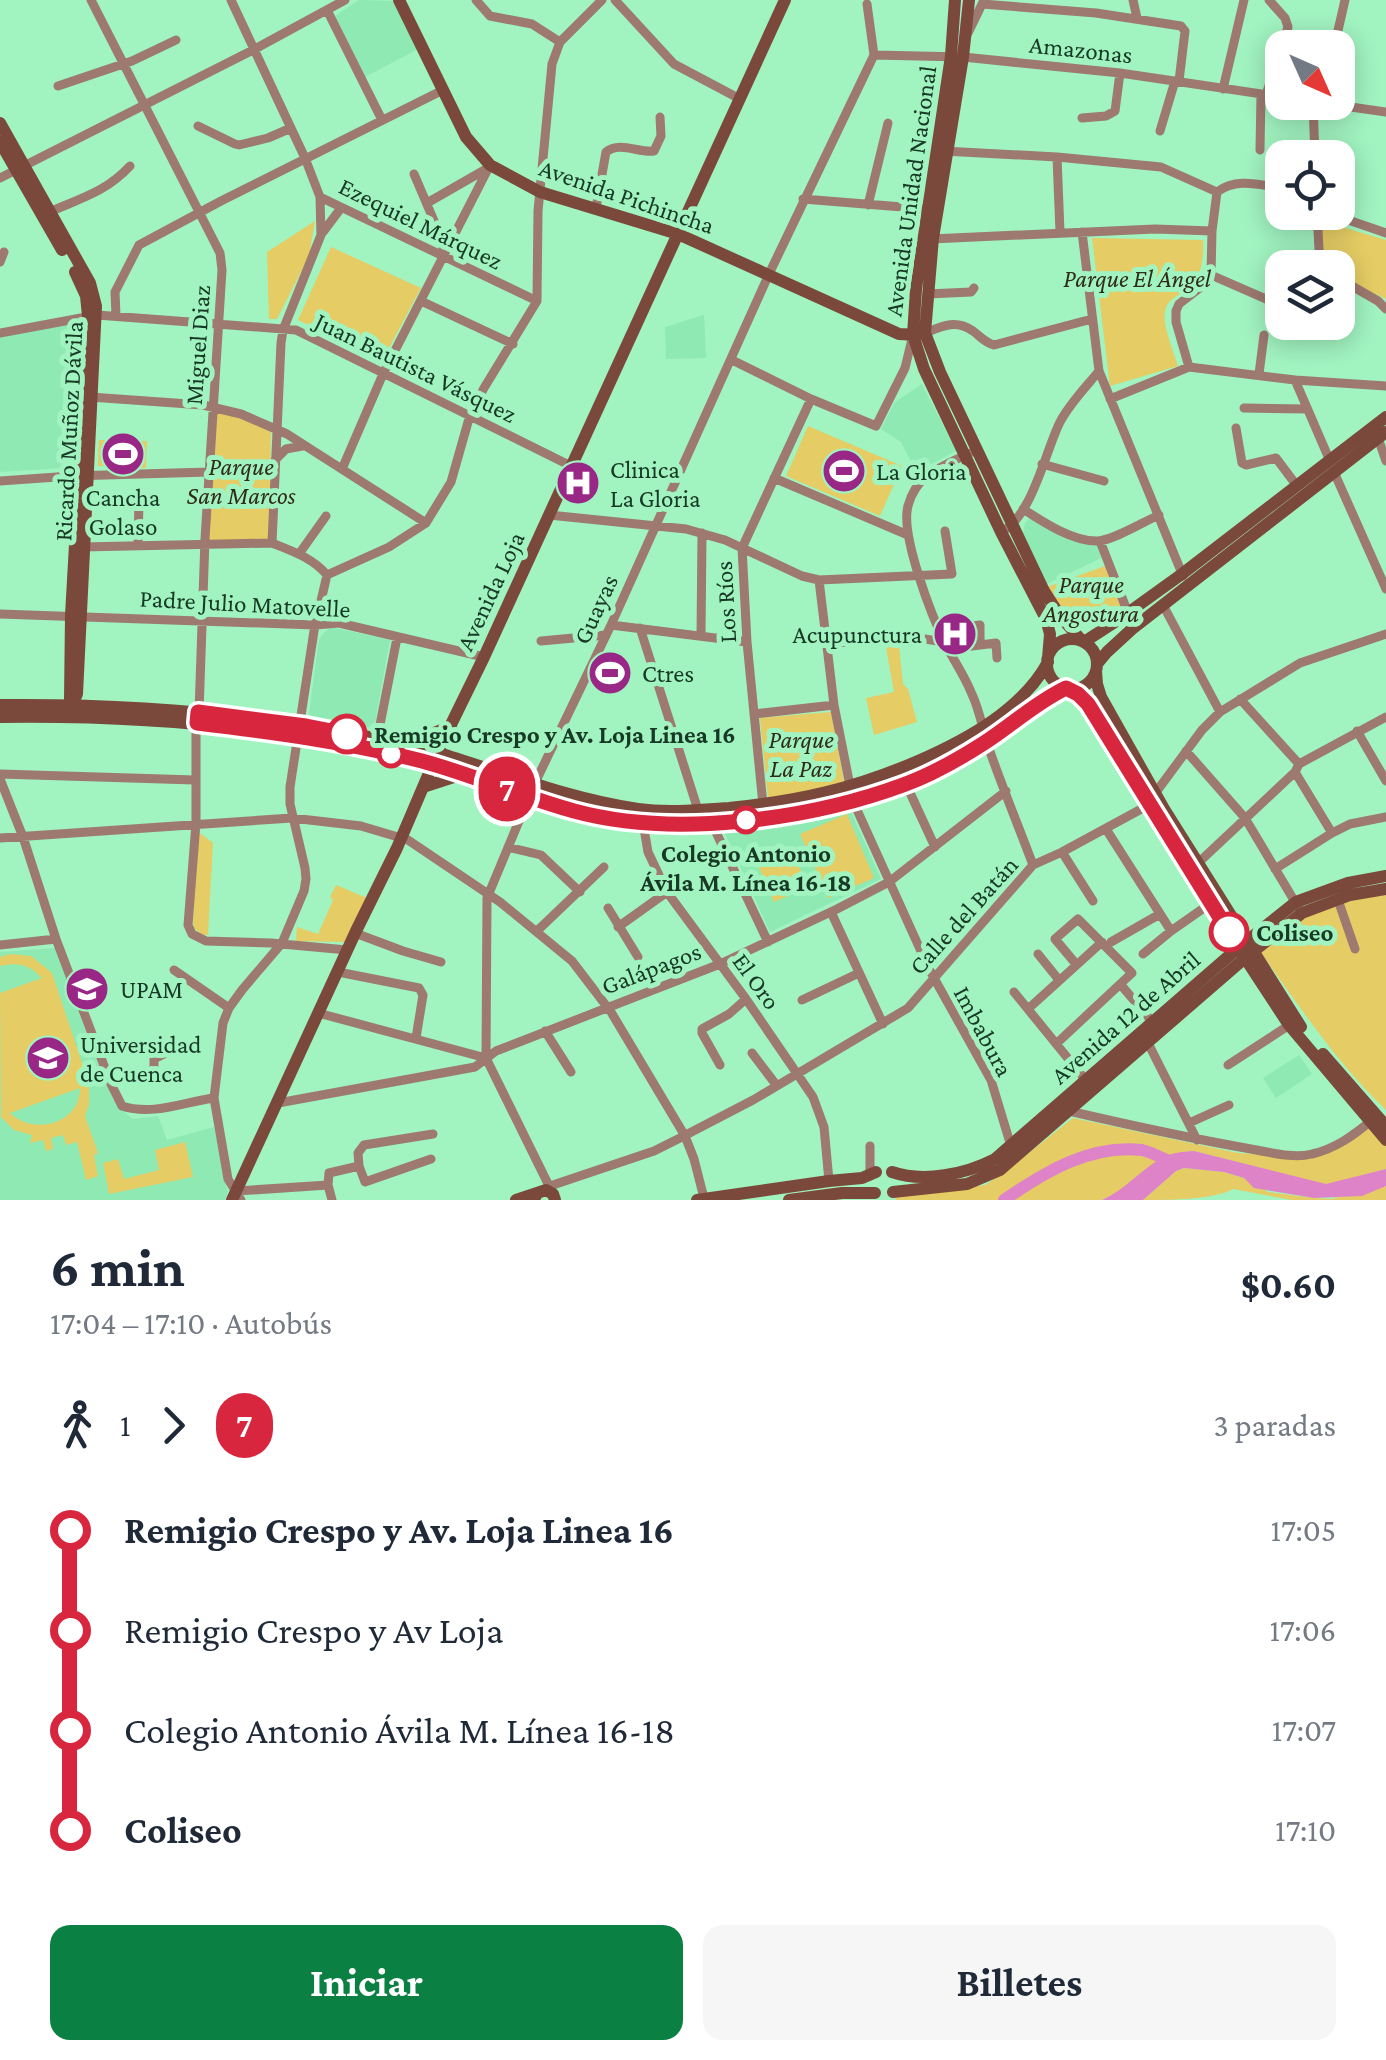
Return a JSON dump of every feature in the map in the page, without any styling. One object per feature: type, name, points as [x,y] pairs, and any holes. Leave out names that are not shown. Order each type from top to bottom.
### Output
[{"type":"main road","name":"Avenida Pichincha","points":[[398,0],[466,137],[489,167],[540,192],[678,234],[900,334],[919,334]]},
{"type":"main road","name":"Avenida Loja","points":[[237,1197],[785,0]]},
{"type":"main road","name":"Avenida Unidad Nacional","points":[[955,0],[957,56],[928,238],[916,288],[919,334],[924,369],[971,453],[1046,619],[1050,634],[1048,660]]},
{"type":"main road","name":"Avenida Unidad Nacional","points":[[957,56],[978,1]]},
{"type":"main road","name":"Ricardo Muñoz Dávila","points":[[0,123],[20,167],[94,294],[76,616],[77,694],[72,710]]},
{"type":"main road","name":"Ricardo Muñoz Dávila","points":[[0,142],[20,167]]},
{"type":"main road","name":"Avenida Unidad Nacional","points":[[942,151],[927,208],[927,294],[919,334],[938,368],[971,453]]},
{"type":"main road","name":"Ricardo Muñoz Dávila","points":[[46,213],[93,315]]},
{"type":"main road","points":[[1083,641],[1186,580],[1332,466],[1386,417]]},
{"type":"main road","points":[[851,794],[904,767],[985,735],[1030,707],[1088,682],[1120,639],[1164,605],[1186,580],[1297,486],[1382,435]]},
{"type":"main road","name":"Avenida Unidad Nacional","points":[[1007,529],[1052,606],[1083,641]]},
{"type":"main road","points":[[298,730],[435,758],[532,791],[584,799],[642,816],[711,823],[803,799],[906,784],[962,757],[1042,673],[1055,646],[1075,639],[1093,650],[1101,697],[1153,798]]},
{"type":"main road","points":[[1048,660],[1052,678],[1088,704],[1153,798],[1292,1023],[1378,1121],[1386,1140]]},
{"type":"main road","points":[[0,705],[198,718],[377,740],[404,751],[420,770],[423,787],[468,768]]},
{"type":"main road","points":[[0,717],[72,710]]},
{"type":"main road","points":[[404,751],[450,726],[454,747],[468,768]]},
{"type":"main road","points":[[642,816],[698,810],[764,811]]},
{"type":"main road","points":[[1195,865],[1211,903],[1246,950]]},
{"type":"main road","name":"Avenida 12 de Abril","points":[[788,1200],[842,1193],[892,1196],[967,1184],[1000,1170],[1012,1152],[1299,907],[1348,884],[1386,876]]},
{"type":"main road","name":"Avenida 12 de Abril","points":[[1299,907],[1386,889]]},
{"type":"main road","name":"Avenida 12 de Abril","points":[[700,1199],[884,1170],[914,1176],[976,1169],[1012,1152],[1069,1111],[1090,1085],[1148,1043],[1157,1027]]},
{"type":"main road","points":[[892,1172],[897,1182],[892,1196]]},
{"type":"main road","points":[[873,1174],[870,1181],[876,1196]]},
{"type":"main road","points":[[516,1200],[548,1195]]},
{"type":"street","name":"Miguel Diaz","points":[[92,0],[220,253],[222,270],[188,925],[192,934],[206,941],[282,944]]},
{"type":"street","name":"Ezequiel Márquez","points":[[230,0],[320,197],[538,301]]},
{"type":"street","points":[[0,178],[346,0]]},
{"type":"street","points":[[476,0],[490,16],[532,24],[560,42]]},
{"type":"street","points":[[328,575],[389,547],[426,522],[452,482],[470,415],[538,301],[540,192],[552,64],[560,42],[602,0]]},
{"type":"street","points":[[615,0],[674,64],[740,98]]},
{"type":"street","points":[[1133,0],[1137,18]]},
{"type":"street","points":[[1223,89],[1244,0]]},
{"type":"street","points":[[1260,150],[1264,94],[1288,28],[1285,18],[1269,0]]},
{"type":"street","points":[[1338,30],[1345,0]]},
{"type":"street","points":[[978,1],[1137,18],[1183,28],[1177,81],[1160,131]]},
{"type":"street","points":[[867,4],[874,56]]},
{"type":"street","points":[[327,10],[382,120]]},
{"type":"street","points":[[58,86],[124,64],[176,40]]},
{"type":"street","name":"Amazonas","points":[[874,56],[957,56],[1120,73],[1264,94]]},
{"type":"street","name":"Guayas","points":[[548,1195],[486,1058],[489,894],[532,791],[769,274],[874,56]]},
{"type":"street","points":[[1082,118],[1106,116],[1115,111],[1120,73]]},
{"type":"street","points":[[116,316],[115,292],[138,245],[443,90]]},
{"type":"street","points":[[1355,108],[1386,112]]},
{"type":"street","points":[[596,208],[606,152],[619,147],[654,150],[660,136],[660,117]]},
{"type":"street","points":[[868,205],[888,123]]},
{"type":"street","points":[[198,126],[234,144],[256,142],[290,128]]},
{"type":"street","points":[[942,151],[1161,166],[1217,192]]},
{"type":"street","points":[[1058,157],[1060,232]]},
{"type":"street","points":[[46,213],[92,196],[130,166]]},
{"type":"street","points":[[427,203],[489,167]]},
{"type":"street","points":[[342,470],[383,374],[489,167]]},
{"type":"street","points":[[414,174],[443,242],[443,256]]},
{"type":"street","points":[[1189,367],[1176,310],[1211,275],[1217,192],[1234,182],[1265,186]]},
{"type":"street","points":[[320,197],[321,235]]},
{"type":"street","points":[[803,200],[927,208]]},
{"type":"street","points":[[272,543],[282,330],[321,235],[341,208]]},
{"type":"street","points":[[1355,222],[1386,233]]},
{"type":"street","points":[[928,238],[1212,231]]},
{"type":"street","points":[[1082,232],[1099,371],[1186,580]]},
{"type":"street","points":[[1211,275],[1265,300]]},
{"type":"street","points":[[927,294],[972,292],[974,288]]},
{"type":"street","points":[[1355,288],[1386,309]]},
{"type":"street","points":[[94,294],[106,296],[115,292]]},
{"type":"street","points":[[421,301],[512,344]]},
{"type":"street","name":"Juan Bautista Vásquez","points":[[0,333],[93,315],[296,330],[571,466]]},
{"type":"street","points":[[732,360],[876,426],[919,334],[958,324],[994,344],[1092,319]]},
{"type":"street","points":[[1259,374],[1264,335]]},
{"type":"street","points":[[1110,398],[1189,367],[1386,386]]},
{"type":"street","points":[[905,368],[924,369]]},
{"type":"street","points":[[1007,529],[1023,509],[1064,414],[1099,371]]},
{"type":"street","points":[[1294,380],[1386,588]]},
{"type":"street","points":[[88,397],[214,407],[241,414],[307,446],[426,522]]},
{"type":"street","name":"Los Ríos","points":[[764,811],[742,548],[811,399]]},
{"type":"street","points":[[1244,408],[1307,409]]},
{"type":"street","points":[[1236,428],[1242,463],[1276,458],[1297,486]]},
{"type":"street","points":[[1382,435],[1386,461]]},
{"type":"street","points":[[275,460],[286,448],[307,446]]},
{"type":"street","points":[[971,453],[930,472],[919,483],[908,505],[908,535],[939,630],[971,691],[1033,866]]},
{"type":"street","points":[[1042,464],[1104,480]]},
{"type":"street","points":[[0,480],[210,472]]},
{"type":"street","points":[[774,478],[908,535]]},
{"type":"street","points":[[1347,501],[1344,508],[1357,536]]},
{"type":"street","points":[[138,545],[139,502]]},
{"type":"street","points":[[1023,509],[1064,531],[1100,541],[1159,515]]},
{"type":"street","points":[[549,515],[702,533],[819,580],[952,574],[946,531]]},
{"type":"street","points":[[299,554],[326,516]]},
{"type":"street","points":[[701,636],[702,533]]},
{"type":"street","points":[[1100,541],[1128,614]]},
{"type":"street","points":[[79,547],[272,543],[299,554],[328,575]]},
{"type":"street","points":[[328,575],[315,625],[290,788],[292,818],[306,879],[282,944],[229,1008],[223,1023],[214,1098],[228,1179],[237,1197],[328,1185]]},
{"type":"street","name":"Imbabura","points":[[819,580],[834,705],[851,794],[934,978],[991,1080],[1012,1152]]},
{"type":"street","points":[[1164,605],[1220,712]]},
{"type":"street","name":"Padre Julio Matovelle","points":[[0,614],[339,623],[484,658]]},
{"type":"street","points":[[939,630],[980,625],[980,644]]},
{"type":"street","points":[[640,628],[698,810],[711,823],[768,942]]},
{"type":"street","points":[[541,642],[640,628],[747,642]]},
{"type":"street","name":"Calle del Batán","points":[[548,1195],[685,1136],[908,1008],[1033,866],[1144,808],[1220,712],[1322,648],[1386,634]]},
{"type":"street","points":[[377,740],[397,638]]},
{"type":"street","points":[[826,643],[996,643],[997,658]]},
{"type":"street","points":[[1240,699],[1297,768],[1332,833]]},
{"type":"street","points":[[754,714],[834,705]]},
{"type":"street","points":[[1195,865],[1297,768],[1386,716]]},
{"type":"street","points":[[1357,731],[1386,781]]},
{"type":"street","points":[[1186,751],[1245,818],[1299,907]]},
{"type":"street","points":[[195,780],[0,776],[56,939],[110,1084],[122,1106],[150,1110],[214,1098]]},
{"type":"street","points":[[906,784],[935,846]]},
{"type":"street","name":"Galápagos","points":[[278,1104],[474,1067],[496,1051],[720,964],[889,882],[1006,791]]},
{"type":"street","name":"El Oro","points":[[642,816],[648,852],[667,892],[812,1097],[824,1126],[828,1181]]},
{"type":"street","points":[[1276,869],[1350,824],[1386,817]]},
{"type":"street","points":[[0,838],[292,818],[361,826],[402,837],[489,894],[572,961],[607,1006],[685,1136],[694,1158],[700,1199]]},
{"type":"street","points":[[1106,830],[1171,931]]},
{"type":"street","points":[[508,847],[541,854],[580,892]]},
{"type":"street","points":[[1062,852],[1093,901]]},
{"type":"street","points":[[537,931],[604,868]]},
{"type":"street","points":[[618,927],[667,892]]},
{"type":"street","points":[[1338,900],[1355,949]]},
{"type":"street","points":[[1142,954],[1211,903]]},
{"type":"street","points":[[608,908],[638,957]]},
{"type":"street","points":[[831,912],[883,1024]]},
{"type":"street","points":[[1028,1008],[1106,942],[1160,914]]},
{"type":"street","points":[[1056,1044],[1132,973],[1106,942],[1078,919],[1055,939],[1076,964]]},
{"type":"street","points":[[355,933],[441,962]]},
{"type":"street","points":[[0,945],[56,939]]},
{"type":"street","points":[[282,944],[348,950]]},
{"type":"street","points":[[1038,954],[1059,980]]},
{"type":"street","points":[[174,970],[229,1008]]},
{"type":"street","points":[[338,972],[419,988],[423,996],[416,1038]]},
{"type":"street","points":[[802,1000],[859,973]]},
{"type":"street","points":[[1121,985],[1157,1027]]},
{"type":"street","points":[[1014,992],[1090,1085]]},
{"type":"street","points":[[720,1066],[702,1029],[746,999]]},
{"type":"street","points":[[318,1013],[486,1058]]},
{"type":"street","points":[[1228,1065],[1292,1023]]},
{"type":"street","points":[[545,1031],[571,1072]]},
{"type":"street","points":[[1148,1043],[1197,1140]]},
{"type":"street","points":[[110,1084],[152,1071],[154,1059],[166,1053]]},
{"type":"street","points":[[752,1053],[777,1086]]},
{"type":"street","points":[[1189,1123],[1230,1105]]},
{"type":"street","points":[[1069,1111],[1197,1140],[1292,1156],[1308,1155],[1342,1142],[1378,1121]]},
{"type":"street","points":[[432,1134],[364,1145],[358,1152],[358,1166],[363,1180],[369,1182],[432,1159]]},
{"type":"street","points":[[870,1146],[873,1174]]},
{"type":"street","points":[[332,1200],[327,1178],[333,1170],[358,1166]]},
{"type":"shaded area","points":[[359,0],[394,1],[418,49],[365,77],[335,16]]},
{"type":"shaded area","points":[[704,315],[706,358],[666,359],[665,327]]},
{"type":"shaded area","points":[[71,324],[80,334],[73,463],[63,468],[0,472],[0,337]]},
{"type":"shaded area","points":[[922,384],[956,451],[916,472],[901,442],[881,429],[894,403]]},
{"type":"shaded area","points":[[1030,518],[1068,537],[1098,546],[1101,558],[1047,584],[1023,533]]},
{"type":"shaded area","points":[[330,627],[390,640],[374,728],[309,714],[319,639]]},
{"type":"shaded area","points":[[849,807],[881,879],[770,932],[723,829],[809,818]]},
{"type":"shaded area","name":"Universidad de Cuenca","points":[[55,948],[113,1099],[133,1119],[158,1116],[167,1140],[214,1127],[228,1192],[225,1200],[0,1200],[0,952]]},
{"type":"shaded area","points":[[1299,1055],[1312,1074],[1276,1098],[1263,1078]]},
{"type":"shaded area","points":[[1194,1151],[1326,1184],[1386,1169],[1386,1186],[1362,1196],[1314,1198],[1254,1188],[1244,1178],[1224,1172],[1184,1168],[1143,1200],[1102,1200],[1162,1158]]},
{"type":"green space","points":[[315,221],[309,256],[277,319],[269,319],[267,252]]},
{"type":"green space","points":[[1321,230],[1352,230],[1386,240],[1386,299],[1355,284],[1355,250],[1323,250]]},
{"type":"green space","name":"Parque El Ángel","points":[[1092,238],[1203,240],[1196,280],[1170,301],[1165,312],[1178,366],[1110,386]]},
{"type":"green space","points":[[331,247],[421,288],[382,361],[298,320]]},
{"type":"green space","name":"Parque San Marcos","points":[[215,411],[271,432],[269,541],[207,543]]},
{"type":"green space","name":"La Gloria","points":[[808,426],[902,466],[880,516],[786,476]]},
{"type":"green space","name":"Cancha Golaso","points":[[99,440],[147,441],[146,468],[98,466]]},
{"type":"green space","name":"Parque Angostura","points":[[1105,566],[1124,609],[1098,624],[1079,623],[1063,610],[1047,587]]},
{"type":"green space","points":[[899,646],[903,684],[917,722],[874,735],[866,698],[894,692],[886,647]]},
{"type":"green space","name":"Parque La Paz","points":[[831,712],[844,782],[768,798],[760,718]]},
{"type":"green space","points":[[847,814],[874,878],[828,898],[800,834]]},
{"type":"green space","points":[[197,831],[213,843],[208,935],[202,935],[193,923]]},
{"type":"green space","points":[[791,849],[808,887],[774,902],[758,865]]},
{"type":"green space","points":[[336,885],[367,898],[345,942],[296,941],[297,927],[318,934]]},
{"type":"green space","points":[[1386,894],[1386,1110],[1334,1053],[1259,950],[1306,916]]},
{"type":"green space","points":[[31,956],[52,973],[89,1084],[85,1116],[98,1153],[94,1155],[98,1176],[86,1180],[77,1142],[66,1145],[63,1135],[51,1138],[53,1149],[46,1151],[43,1140],[30,1143],[32,1135],[14,1130],[1,1117],[0,993],[42,978],[23,965],[0,966],[0,957]],"holes":[[[80,1088],[78,1100],[64,1118],[54,1123],[31,1124],[10,1113]]]},
{"type":"green space","points":[[1073,1118],[1238,1153],[1311,1158],[1370,1125],[1386,1142],[1386,1169],[1326,1185],[1194,1151],[1161,1158],[1122,1190],[1102,1200],[896,1200],[895,1197],[985,1185]]},
{"type":"green space","points":[[185,1142],[193,1177],[109,1194],[103,1163],[118,1159],[124,1179],[159,1170],[155,1150]]},
{"type":"green space","points":[[1184,1168],[1224,1172],[1268,1192],[1314,1198],[1331,1199],[1386,1186],[1386,1200],[1292,1200],[1233,1189],[1202,1197],[1143,1200]]},
{"type":"waterway","points":[[1004,1200],[1052,1170],[1104,1151],[1142,1150],[1171,1162]]},
{"type":"bus line","name":"7","points":[[347,734],[198,712],[197,723],[303,736],[403,756],[577,812],[680,824],[812,811],[906,784],[962,757],[1030,707],[1069,688],[1088,704],[1229,932]]},
{"type":"place","name":"Cancha Golaso","points":[[123,454]]},
{"type":"place","name":"La Gloria","points":[[844,471]]},
{"type":"place","name":"Clinica La Gloria","points":[[578,483]]},
{"type":"place","name":"Acupunctura","points":[[955,634]]},
{"type":"place","name":"Ctres","points":[[610,673]]},
{"type":"place","name":"Remigio Crespo y Av. Loja Linea 16","points":[[347,734]]},
{"type":"place","name":"Colegio Antonio Ávila M. Línea 16-18","points":[[746,820]]},
{"type":"place","name":"Coliseo","points":[[1229,932]]},
{"type":"place","name":"UPAM","points":[[87,989]]},
{"type":"place","name":"Universidad de Cuenca","points":[[48,1058]]}]
